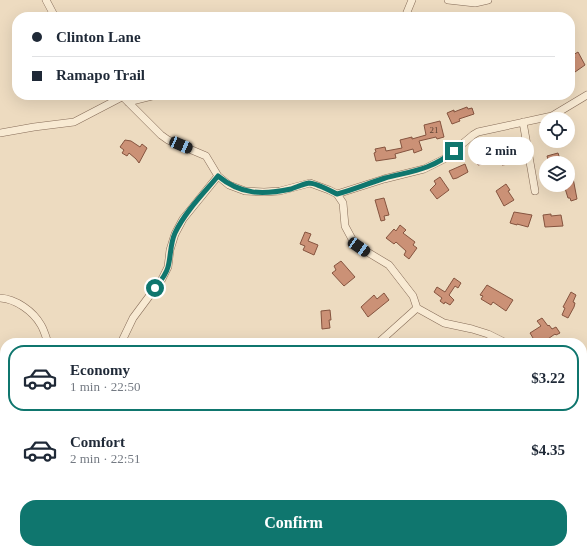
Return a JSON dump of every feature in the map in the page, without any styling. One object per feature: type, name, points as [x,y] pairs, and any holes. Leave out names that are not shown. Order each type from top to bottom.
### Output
[{"type":"street","points":[[46,0],[52,12]]},
{"type":"street","points":[[407,12],[412,0]]},
{"type":"street","points":[[448,0],[476,3],[488,0]]},
{"type":"street","points":[[337,194],[384,179],[424,169],[444,159],[478,132],[552,116],[587,95]]},
{"type":"street","points":[[0,133],[74,122],[114,100]]},
{"type":"street","points":[[126,100],[168,140],[206,156],[218,176],[229,185],[245,191],[264,192],[280,191],[310,183],[337,194],[343,203],[345,226],[352,239],[359,247],[389,265],[413,296],[417,308],[444,324],[472,329],[496,338]]},
{"type":"street","points":[[128,102],[136,100]]},
{"type":"street","points":[[523,122],[535,191]]},
{"type":"street","points":[[123,338],[133,318],[162,279],[168,267],[170,250],[175,234],[183,219],[218,176]]},
{"type":"street","points":[[0,298],[13,301],[35,315],[42,326],[46,338]]},
{"type":"street","points":[[384,338],[417,308]]},
{"type":"building","points":[[578,52],[585,65],[575,72],[575,58],[575,54]]},
{"type":"building","points":[[467,107],[468,109],[472,108],[474,114],[459,119],[460,121],[452,124],[447,113]]},
{"type":"building","points":[[440,121],[444,137],[437,139],[436,137],[419,141],[422,150],[414,153],[413,149],[395,154],[396,158],[376,161],[374,153],[376,152],[375,149],[385,147],[386,151],[402,148],[400,140],[412,137],[412,139],[426,135],[424,125]]},
{"type":"building","points":[[125,140],[131,141],[140,147],[142,144],[147,148],[139,163],[129,153],[127,156],[122,153],[124,150],[120,147]]},
{"type":"building","points":[[511,140],[515,163],[502,165],[497,143]]},
{"type":"building","points":[[486,149],[489,150],[491,162],[478,165],[477,160],[475,161],[473,152]]},
{"type":"building","points":[[558,153],[559,156],[547,156]]},
{"type":"building","points":[[465,164],[468,172],[453,179],[449,171]]},
{"type":"building","points":[[440,177],[449,190],[437,199],[430,190],[436,184],[434,181]]},
{"type":"building","points":[[506,184],[510,190],[508,191],[514,200],[504,206],[496,191]]},
{"type":"building","points":[[575,188],[577,199],[571,201],[570,198],[568,198],[566,192],[575,192]]},
{"type":"building","points":[[384,198],[389,215],[384,216],[385,220],[381,221],[375,200]]},
{"type":"building","points":[[514,212],[532,215],[528,227],[510,223]]},
{"type":"building","points":[[551,214],[551,216],[561,215],[563,226],[545,227],[543,215]]},
{"type":"building","points":[[400,225],[406,230],[403,233],[415,242],[413,245],[417,248],[409,259],[404,255],[406,251],[396,242],[394,244],[386,238],[394,229],[396,231]]},
{"type":"building","points":[[305,232],[311,234],[308,241],[318,245],[314,255],[303,250],[305,246],[300,244]]},
{"type":"building","points":[[341,261],[355,277],[344,286],[332,273],[336,270],[334,266]]},
{"type":"building","points":[[454,278],[461,283],[458,288],[455,286],[449,295],[454,300],[450,305],[445,302],[444,304],[440,301],[442,298],[434,292],[437,287],[445,292]]},
{"type":"building","points":[[487,285],[513,300],[506,311],[493,302],[491,305],[481,299],[483,296],[480,295]]},
{"type":"building","points":[[571,292],[576,295],[573,302],[575,303],[574,307],[568,318],[562,315],[565,308],[563,307]]},
{"type":"building","points":[[384,293],[389,300],[368,317],[361,307],[374,295],[377,299]]},
{"type":"building","points":[[330,310],[330,328],[322,329],[321,311]]},
{"type":"building","points":[[542,318],[548,326],[549,325],[552,329],[556,327],[560,333],[549,338],[533,338],[530,333],[541,326],[537,321]]},
{"type":"route","points":[[155,288],[162,279],[168,267],[170,250],[175,234],[183,219],[218,176],[229,185],[245,191],[280,191],[310,183],[337,194],[384,179],[424,169],[444,159],[454,151]]}]
